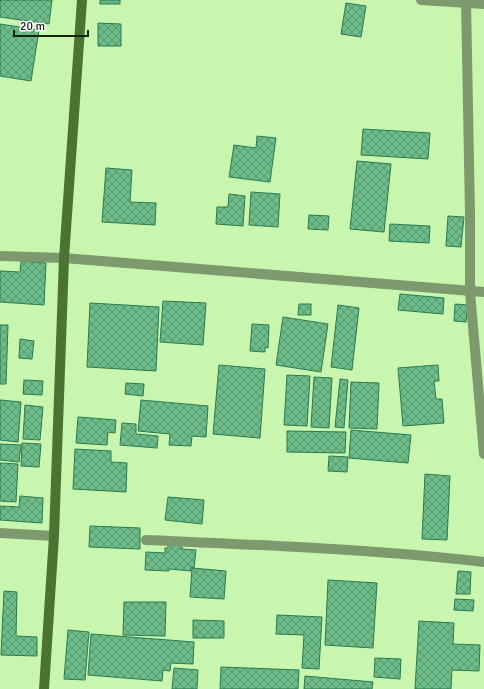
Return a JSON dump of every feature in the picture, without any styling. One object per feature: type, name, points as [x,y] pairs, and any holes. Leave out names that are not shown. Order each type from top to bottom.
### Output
[{"type":"street","points":[[44,689],[54,536],[64,258],[82,0]]},
{"type":"street","points":[[421,0],[466,1],[484,4]]},
{"type":"street","points":[[466,1],[470,292],[484,454]]},
{"type":"street","points":[[0,256],[64,258],[484,292]]},
{"type":"street","points":[[0,533],[54,536]]},
{"type":"street","points":[[146,540],[264,545],[422,555],[484,562]]},
{"type":"building","points":[[0,0],[52,0],[49,24],[0,17]]},
{"type":"building","points":[[100,0],[120,0],[120,4],[100,4]]},
{"type":"building","points":[[346,3],[366,6],[361,37],[341,34]]},
{"type":"building","points":[[98,23],[121,24],[121,46],[98,46]]},
{"type":"building","points":[[0,24],[39,30],[31,81],[0,76]]},
{"type":"building","points":[[363,129],[430,133],[428,159],[361,155]]},
{"type":"building","points":[[257,136],[276,138],[270,182],[229,177],[234,145],[256,148]]},
{"type":"building","points":[[357,161],[391,164],[384,232],[350,229]]},
{"type":"building","points":[[106,168],[132,170],[130,202],[156,203],[155,225],[102,222]]},
{"type":"building","points":[[251,192],[280,194],[278,227],[249,225]]},
{"type":"building","points":[[229,194],[245,196],[243,226],[216,224],[217,207],[228,207]]},
{"type":"building","points":[[309,215],[329,216],[328,230],[308,229]]},
{"type":"building","points":[[448,216],[464,217],[461,247],[446,246]]},
{"type":"building","points":[[390,224],[430,226],[429,243],[389,241]]},
{"type":"building","points":[[21,261],[46,263],[44,305],[0,302],[0,271],[20,272]]},
{"type":"building","points":[[400,294],[444,298],[443,314],[398,310]]},
{"type":"building","points":[[163,301],[206,303],[203,345],[160,342]]},
{"type":"building","points":[[90,303],[159,307],[156,371],[87,367]]},
{"type":"building","points":[[299,304],[311,304],[311,315],[298,315]]},
{"type":"building","points":[[455,304],[468,305],[466,322],[454,321]]},
{"type":"building","points":[[338,305],[359,308],[352,370],[331,367]]},
{"type":"building","points":[[283,317],[328,324],[321,372],[276,365]]},
{"type":"building","points":[[252,324],[269,325],[268,348],[265,347],[265,352],[250,351]]},
{"type":"building","points":[[0,325],[8,325],[6,384],[0,384]]},
{"type":"building","points":[[20,339],[34,341],[32,359],[19,358]]},
{"type":"building","points":[[219,365],[265,369],[260,438],[213,434]]},
{"type":"building","points":[[438,365],[439,381],[434,381],[436,399],[442,399],[444,423],[403,426],[398,368]]},
{"type":"building","points":[[287,375],[310,376],[307,426],[284,425]]},
{"type":"building","points":[[314,377],[332,378],[329,428],[311,427]]},
{"type":"building","points":[[340,379],[348,380],[344,428],[335,427]]},
{"type":"building","points":[[24,380],[43,381],[42,395],[23,394]]},
{"type":"building","points":[[351,382],[379,383],[377,429],[349,428]]},
{"type":"building","points":[[126,383],[144,384],[143,396],[125,394]]},
{"type":"building","points":[[0,400],[21,402],[18,442],[0,440]]},
{"type":"building","points":[[141,400],[208,406],[206,437],[192,436],[191,446],[169,445],[170,434],[138,431]]},
{"type":"building","points":[[25,405],[43,407],[40,440],[23,439]]},
{"type":"building","points":[[78,417],[116,420],[115,433],[108,432],[107,445],[76,443]]},
{"type":"building","points":[[122,423],[136,424],[136,434],[158,436],[157,448],[120,445]]},
{"type":"building","points":[[351,430],[411,435],[408,463],[349,458]]},
{"type":"building","points":[[287,431],[346,432],[345,453],[287,452]]},
{"type":"building","points":[[22,443],[41,444],[39,467],[21,466]]},
{"type":"building","points":[[0,444],[21,445],[19,462],[0,460]]},
{"type":"building","points":[[75,449],[111,451],[111,462],[127,463],[126,492],[73,489]]},
{"type":"building","points":[[329,456],[348,457],[347,472],[328,471]]},
{"type":"building","points":[[0,463],[18,464],[16,502],[0,501]]},
{"type":"building","points":[[425,474],[450,476],[447,540],[422,539]]},
{"type":"building","points":[[20,496],[43,498],[42,523],[0,520],[0,506],[19,507]]},
{"type":"building","points":[[168,497],[204,500],[202,524],[165,520]]},
{"type":"building","points":[[90,526],[140,528],[140,549],[89,547]]},
{"type":"building","points":[[168,543],[182,544],[182,549],[196,550],[194,568],[191,567],[191,571],[169,569],[169,571],[145,570],[146,552],[165,553],[165,548],[168,548]]},
{"type":"building","points":[[192,568],[226,571],[224,599],[190,597]]},
{"type":"building","points":[[458,571],[471,572],[470,594],[456,594]]},
{"type":"building","points":[[328,580],[377,583],[373,648],[325,645]]},
{"type":"building","points":[[4,591],[17,592],[16,636],[37,637],[37,656],[1,655]]},
{"type":"building","points":[[455,599],[474,600],[473,611],[454,610]]},
{"type":"building","points":[[124,602],[166,602],[165,636],[123,635]]},
{"type":"building","points":[[277,615],[322,617],[319,669],[302,668],[304,635],[276,634]]},
{"type":"building","points":[[193,620],[224,621],[224,638],[193,638]]},
{"type":"building","points":[[419,621],[454,623],[453,644],[480,645],[479,671],[452,670],[451,689],[415,689]]},
{"type":"building","points":[[68,630],[89,632],[85,680],[64,679]]},
{"type":"building","points":[[91,634],[194,642],[193,664],[171,663],[170,671],[163,670],[162,681],[88,675]]},
{"type":"building","points":[[375,658],[401,659],[400,679],[374,677]]},
{"type":"building","points":[[221,667],[299,670],[298,689],[220,689]]},
{"type":"building","points":[[174,668],[198,670],[197,689],[172,689]]},
{"type":"building","points":[[305,676],[373,682],[372,689],[304,689]]}]
